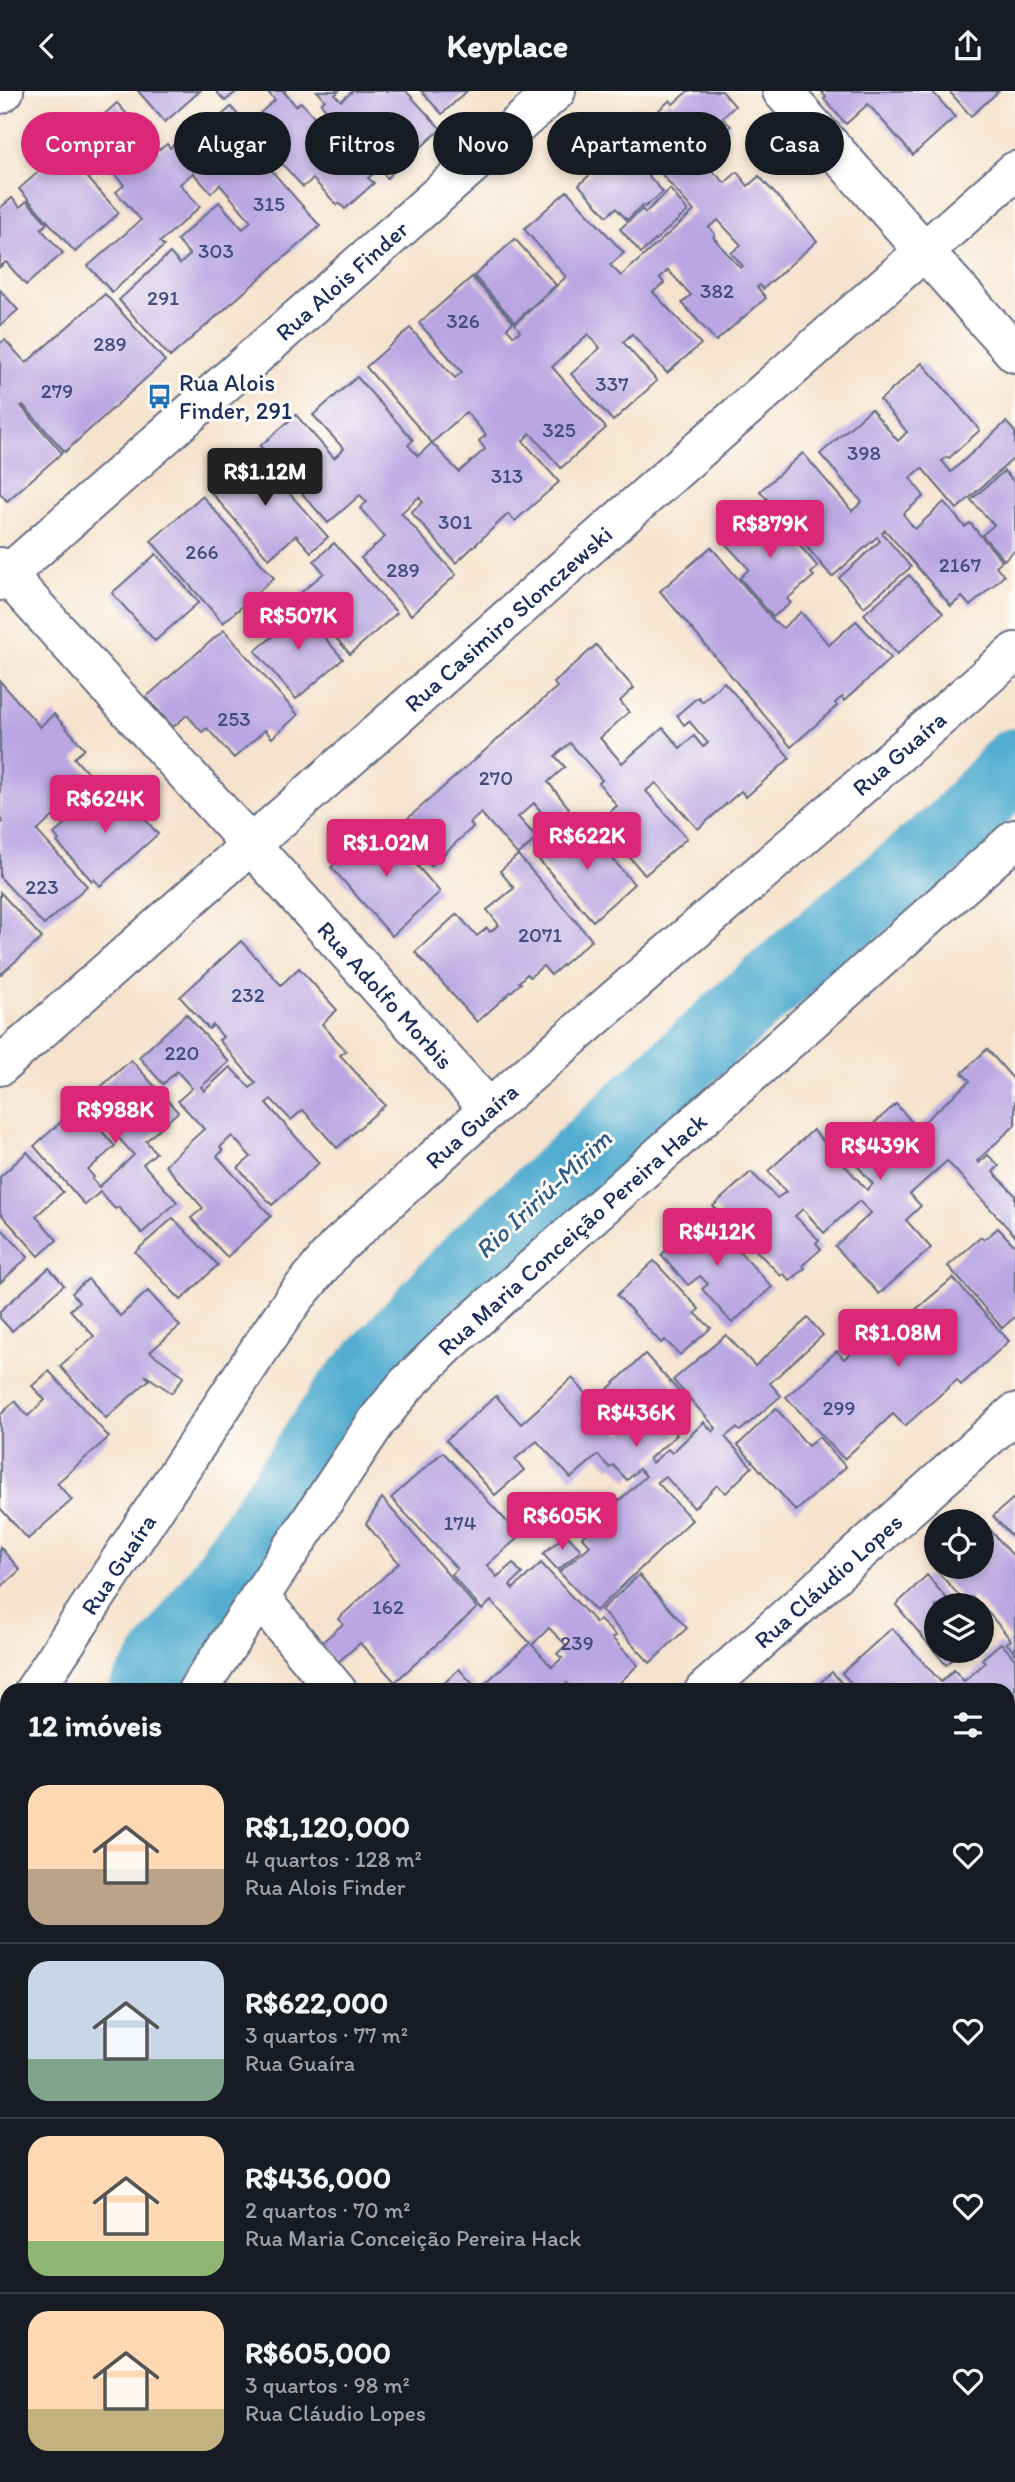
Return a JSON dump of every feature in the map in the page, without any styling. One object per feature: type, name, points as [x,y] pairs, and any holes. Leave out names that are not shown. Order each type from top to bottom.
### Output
[{"type":"street","name":"Rua Alois Finder","points":[[2,574],[556,91]]},
{"type":"street","points":[[782,91],[1015,353]]},
{"type":"street","name":"Rua Casimiro Slonczewski","points":[[0,1066],[1015,171]]},
{"type":"street","name":"Rua Adolfo Morbis","points":[[2,574],[489,1109]]},
{"type":"street","name":"Rua Guaíra","points":[[39,1683],[294,1299],[336,1248],[489,1109],[1015,652]]},
{"type":"street","name":"Rua Maria Conceição Pereira Hack","points":[[202,1683],[377,1421],[407,1384],[461,1332],[1015,839]]},
{"type":"street","name":"Rua Cláudio Lopes","points":[[713,1683],[1015,1413]]},
{"type":"street","points":[[259,1597],[330,1683]]},
{"type":"building","points":[[138,91],[200,91],[165,122],[160,112],[156,112]]},
{"type":"building","points":[[216,91],[237,91],[225,101]]},
{"type":"building","points":[[267,91],[286,91],[284,92],[296,106],[301,102],[310,112],[305,112],[305,175],[372,175],[368,178],[374,183],[345,209],[339,203],[337,205],[313,179],[303,187],[291,174],[291,112],[261,112],[275,100]]},
{"type":"building","points":[[317,91],[339,91],[335,95],[341,101],[353,91],[406,91],[433,120],[433,136],[419,149],[419,112],[328,112],[321,104],[325,100]]},
{"type":"building","points":[[421,91],[467,91],[444,112],[440,112]]},
{"type":"building","points":[[688,91],[722,91],[735,106],[728,112],[657,112],[670,100],[673,104]]},
{"type":"building","points":[[821,91],[932,91],[955,117],[913,155],[868,104],[846,124],[844,112],[835,112],[824,99],[826,97]]},
{"type":"building","points":[[949,91],[999,91],[971,116]]},
{"type":"building","points":[[117,103],[125,112],[107,112]]},
{"type":"building","points":[[167,144],[170,148],[174,144],[174,175],[191,175],[180,184],[200,207],[160,242],[164,246],[112,292],[88,266],[141,220],[116,192],[124,185],[115,175],[160,175],[160,149]]},
{"type":"building","points":[[737,172],[748,186],[759,176],[817,241],[763,289],[760,285],[757,287],[766,298],[716,341],[682,303],[691,295],[668,270],[660,278],[664,283],[653,292],[701,344],[667,373],[632,334],[623,342],[657,381],[613,421],[571,374],[600,348],[588,334],[552,367],[606,428],[561,468],[530,433],[523,441],[559,482],[515,521],[508,514],[456,563],[411,512],[423,502],[419,497],[401,513],[456,575],[411,615],[361,558],[385,537],[360,508],[367,502],[360,495],[328,523],[260,446],[296,415],[334,458],[344,449],[313,415],[357,377],[413,440],[408,445],[418,456],[432,443],[366,367],[410,328],[455,378],[462,372],[419,323],[472,277],[513,322],[507,328],[514,336],[520,331],[515,324],[566,277],[524,229],[567,191],[624,253],[610,265],[621,276],[694,211],[662,175],[717,175],[725,183]],"holes":[[[718,220],[741,245],[731,253],[743,266],[740,268],[713,237],[715,235],[709,227]],[[466,412],[486,435],[479,441],[485,449],[459,472],[432,443]]]},
{"type":"building","points":[[35,175],[85,175],[119,213],[75,252],[19,189]]},
{"type":"building","points":[[195,175],[275,175],[320,226],[170,357],[119,300],[170,253],[180,264],[190,255],[177,240],[219,202],[243,229],[251,221],[220,185],[211,193]]},
{"type":"building","points":[[590,175],[648,175],[663,192],[627,220],[616,208],[607,216],[579,185]]},
{"type":"building","points":[[670,189],[688,211],[641,253],[620,229],[642,209],[645,213]]},
{"type":"building","points":[[12,198],[20,207],[27,201],[47,223],[41,229],[63,253],[26,285],[6,262],[0,267],[0,208]]},
{"type":"building","points":[[515,239],[556,285],[515,322],[474,276]]},
{"type":"building","points":[[0,290],[18,310],[0,326]]},
{"type":"building","points":[[105,294],[165,361],[65,452],[23,405],[21,406],[62,453],[7,501],[0,493],[0,343],[5,340],[26,363]]},
{"type":"building","points":[[922,363],[980,430],[949,458],[942,461],[951,472],[1006,422],[1015,432],[1015,457],[957,509],[922,468],[910,478],[924,496],[903,514],[915,529],[944,502],[965,527],[970,523],[1002,561],[996,566],[1004,576],[970,606],[962,597],[951,606],[885,530],[882,533],[911,567],[864,607],[839,578],[880,541],[877,537],[832,577],[760,491],[803,453],[852,511],[862,502],[820,454],[871,409],[898,441],[907,432],[880,400]]},
{"type":"building","points":[[252,451],[328,537],[311,552],[296,535],[269,559],[208,489]]},
{"type":"building","points":[[1004,471],[1015,483],[1015,550],[1004,560],[982,535],[994,525],[971,500]]},
{"type":"building","points":[[202,496],[274,578],[223,623],[151,541]]},
{"type":"building","points":[[764,503],[818,567],[811,573],[814,576],[787,599],[791,603],[773,617],[740,578],[749,569],[723,541]]},
{"type":"building","points":[[334,543],[397,613],[350,654],[298,595],[324,573],[314,561]]},
{"type":"building","points":[[711,547],[783,628],[801,612],[829,645],[856,621],[891,658],[844,701],[842,697],[835,703],[837,706],[791,747],[660,591]]},
{"type":"building","points":[[156,554],[199,602],[155,641],[112,593]]},
{"type":"building","points":[[909,575],[943,613],[897,654],[864,614]]},
{"type":"building","points":[[294,602],[343,659],[296,699],[255,651],[283,628],[275,619]]},
{"type":"building","points":[[224,630],[298,715],[272,738],[265,730],[234,758],[207,728],[202,732],[187,715],[173,727],[146,697]]},
{"type":"building","points":[[596,645],[634,688],[620,701],[629,712],[600,738],[622,763],[663,728],[680,748],[694,736],[703,747],[708,743],[689,721],[684,725],[677,715],[698,697],[702,702],[724,682],[790,758],[746,797],[741,791],[698,829],[656,783],[646,791],[687,838],[645,875],[598,821],[617,806],[599,783],[602,780],[570,743],[555,756],[565,767],[548,782],[569,808],[552,825],[534,803],[518,817],[537,838],[518,855],[481,813],[470,823],[473,827],[431,866],[398,827],[557,687],[554,683]]},
{"type":"building","points":[[0,681],[40,727],[54,714],[85,749],[74,758],[94,780],[37,831],[87,886],[44,925],[0,877],[0,825],[3,822],[0,818]]},
{"type":"building","points":[[112,782],[158,834],[100,886],[94,879],[92,881],[57,842],[59,840],[54,834]]},
{"type":"building","points":[[380,823],[440,892],[392,936],[331,867]]},
{"type":"building","points":[[582,823],[634,884],[593,921],[539,860]]},
{"type":"building","points":[[518,855],[592,940],[551,975],[543,966],[530,977],[527,974],[519,982],[521,983],[477,1022],[415,952],[457,914],[477,936],[487,928],[490,932],[499,925],[487,910],[514,888],[500,871]]},
{"type":"building","points":[[0,892],[42,938],[0,975]]},
{"type":"building","points":[[241,941],[281,985],[299,968],[337,1010],[322,1024],[346,1051],[340,1055],[385,1105],[337,1148],[303,1110],[291,1120],[271,1099],[266,1103],[319,1163],[272,1205],[238,1168],[251,1157],[232,1136],[220,1147],[223,1151],[217,1156],[271,1216],[227,1257],[191,1218],[203,1208],[165,1165],[204,1129],[178,1101],[192,1088],[177,1071],[163,1084],[139,1057],[186,1014],[229,1062],[201,1087],[204,1091],[230,1067],[250,1088],[256,1083],[219,1040],[223,1037],[213,1025],[209,1029],[180,997]]},
{"type":"building","points":[[987,1049],[1015,1081],[1015,1125],[977,1161],[979,1163],[988,1155],[999,1166],[993,1172],[1015,1195],[1015,1236],[947,1161],[910,1194],[921,1206],[906,1220],[931,1248],[879,1294],[835,1246],[871,1213],[859,1201],[824,1233],[803,1209],[795,1216],[819,1240],[816,1243],[821,1249],[790,1281],[784,1274],[781,1276],[713,1206],[751,1172],[777,1198],[786,1192],[768,1171],[813,1130],[867,1190],[873,1184],[847,1154],[876,1129],[872,1125],[896,1104],[917,1128],[970,1081],[962,1073]]},
{"type":"building","points":[[131,1060],[178,1112],[146,1141],[156,1153],[143,1164],[177,1202],[142,1233],[100,1192],[85,1205],[34,1146],[79,1106],[115,1146],[88,1170],[99,1187],[134,1155],[85,1101]]},
{"type":"building","points":[[27,1152],[63,1192],[36,1216],[57,1240],[39,1256],[0,1213],[0,1177]]},
{"type":"building","points":[[705,1214],[772,1287],[732,1323],[702,1289],[708,1284],[700,1276],[688,1285],[661,1255]]},
{"type":"building","points":[[173,1218],[218,1265],[181,1300],[135,1252]]},
{"type":"building","points":[[0,1227],[28,1257],[0,1283]]},
{"type":"building","points":[[998,1228],[1015,1246],[1015,1317],[1002,1328],[948,1266],[981,1237],[984,1240]]},
{"type":"building","points":[[654,1261],[699,1309],[695,1313],[711,1328],[680,1355],[665,1340],[661,1343],[617,1295]]},
{"type":"building","points":[[49,1268],[64,1285],[12,1331],[0,1318],[0,1311]]},
{"type":"building","points":[[953,1278],[1009,1341],[961,1385],[957,1380],[905,1426],[893,1414],[844,1459],[786,1397],[837,1351],[844,1359],[873,1335],[870,1331],[893,1311],[916,1335],[927,1326],[914,1311]]},
{"type":"building","points":[[88,1279],[120,1316],[148,1291],[180,1326],[150,1352],[184,1376],[172,1393],[145,1375],[149,1380],[106,1418],[60,1366],[94,1336],[70,1310],[79,1302],[72,1293]]},
{"type":"building","points":[[808,1318],[823,1335],[770,1383],[781,1396],[740,1431],[736,1428],[725,1437],[752,1467],[726,1493],[717,1485],[694,1508],[665,1476],[657,1482],[692,1520],[596,1611],[559,1572],[590,1546],[582,1537],[606,1516],[597,1506],[603,1500],[606,1503],[615,1496],[619,1501],[646,1476],[639,1469],[627,1480],[613,1465],[610,1468],[598,1455],[571,1478],[537,1441],[515,1459],[524,1470],[495,1495],[446,1440],[496,1396],[521,1424],[572,1378],[623,1435],[626,1433],[596,1400],[645,1354],[682,1395],[659,1416],[677,1435],[649,1459],[652,1463],[668,1449],[672,1453],[704,1422],[713,1432],[716,1428],[673,1380],[726,1335],[755,1366]]},
{"type":"building","points":[[49,1371],[109,1437],[57,1483],[72,1500],[28,1539],[0,1508],[0,1415],[15,1401],[28,1416],[45,1400],[32,1386]]},
{"type":"building","points":[[776,1408],[808,1446],[819,1437],[846,1467],[796,1511],[738,1445]]},
{"type":"building","points":[[443,1452],[520,1536],[487,1565],[497,1577],[513,1563],[522,1574],[510,1585],[513,1589],[541,1563],[596,1623],[600,1620],[616,1636],[612,1638],[638,1665],[619,1683],[485,1683],[530,1643],[491,1601],[482,1610],[451,1574],[457,1569],[391,1498]],"holes":[[[549,1628],[566,1645],[557,1654],[562,1658],[552,1667],[532,1645]]]},
{"type":"building","points":[[1015,1497],[1015,1540],[994,1517]]},
{"type":"building","points":[[382,1498],[477,1608],[395,1682],[360,1643],[336,1664],[319,1645],[343,1624],[338,1619],[399,1563],[366,1524]]},
{"type":"building","points":[[566,1534],[581,1550],[558,1570],[543,1554]]},
{"type":"building","points":[[994,1534],[1015,1558],[1015,1653],[1006,1643],[1011,1640],[994,1619],[994,1593],[957,1593],[944,1579],[994,1579]]},
{"type":"building","points":[[0,1547],[20,1570],[0,1588]]},
{"type":"building","points":[[639,1575],[687,1628],[650,1663],[601,1610]]},
{"type":"building","points":[[924,1578],[930,1579],[942,1593],[924,1593],[924,1639],[896,1605]]},
{"type":"building","points":[[892,1628],[941,1682],[954,1670],[964,1681],[985,1663],[994,1663],[994,1649],[1001,1643],[1015,1659],[1015,1683],[851,1683],[842,1673]]},
{"type":"building","points":[[459,1669],[472,1683],[444,1683]]},
{"type":"building","points":[[832,1672],[842,1683],[820,1683]]},
{"type":"waterway","name":"Rio Iririú-Mirim","points":[[150,1683],[347,1396],[471,1260],[714,1034],[810,949],[955,829],[1015,763]]},
{"type":"place","name":"Rua Alois Finder, 291","points":[[159,396]]}]
